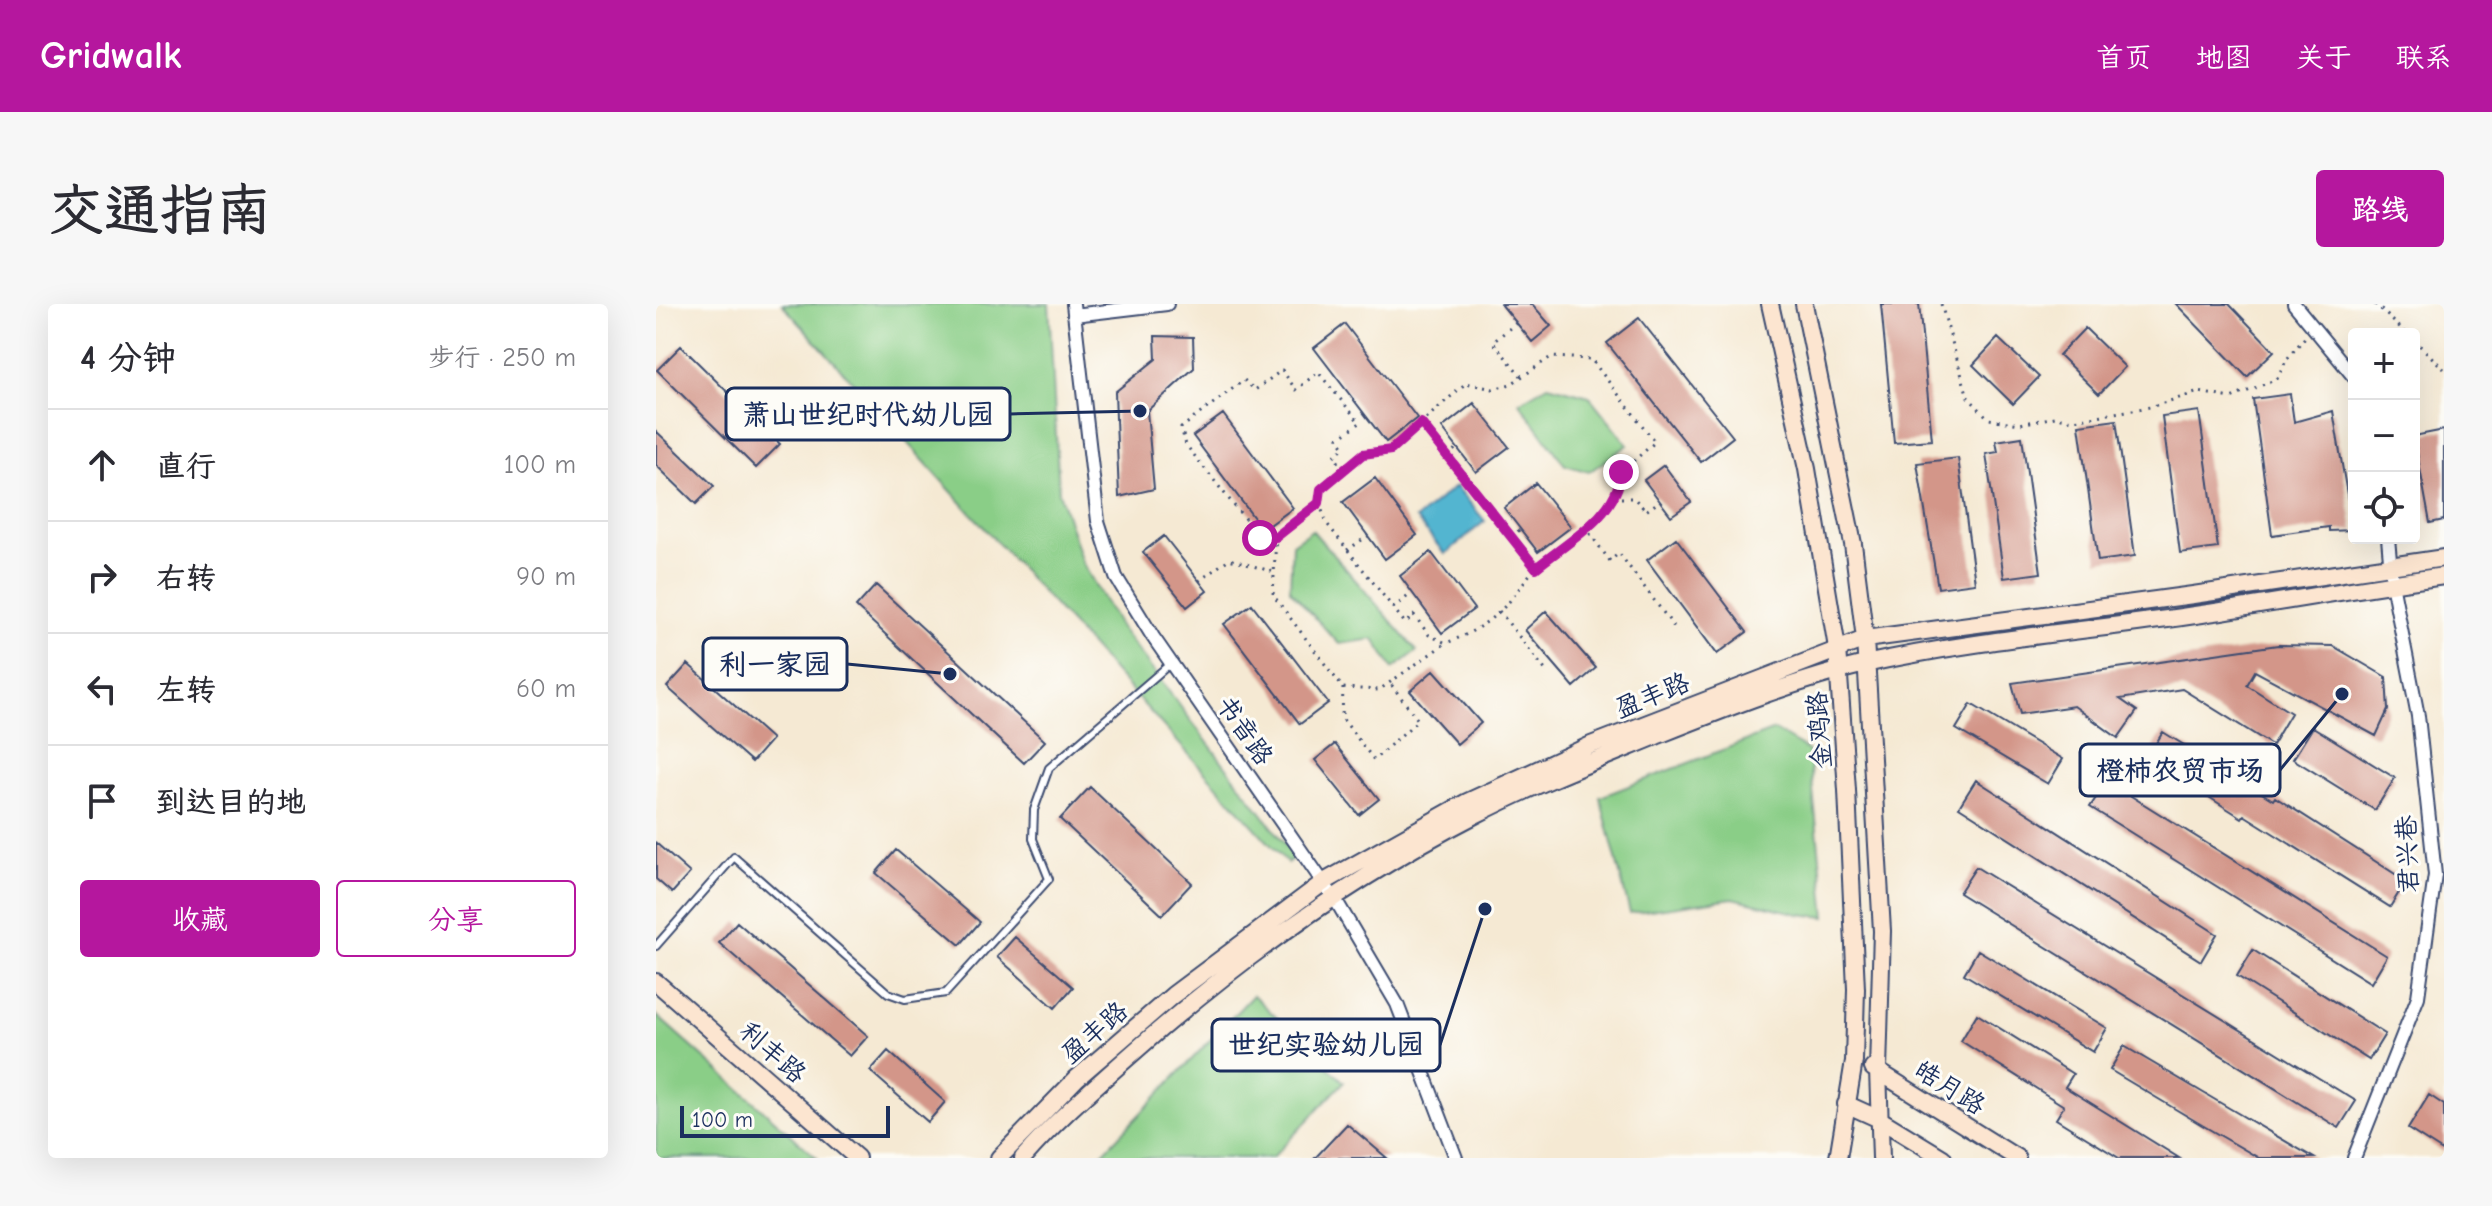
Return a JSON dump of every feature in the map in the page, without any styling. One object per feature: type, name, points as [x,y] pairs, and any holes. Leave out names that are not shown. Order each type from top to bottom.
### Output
[{"type":"main road","name":"金鸡路","points":[[1770,304],[1807,469],[1839,672],[1856,989],[1854,1061],[1838,1158]]},
{"type":"main road","name":"金鸡路","points":[[1804,304],[1853,544],[1865,639],[1882,931],[1878,1070],[1881,1158]]},
{"type":"main road","name":"盈丰路","points":[[1023,1158],[1046,1131],[1194,1000],[1292,925],[1363,878],[1476,814],[1587,765],[1720,711],[1866,664],[2019,636],[2200,614],[2392,574],[2444,558]]},
{"type":"main road","name":"盈丰路","points":[[999,1158],[1077,1078],[1173,995],[1324,882],[1467,802],[1591,745],[1865,639],[2193,595],[2392,574],[2444,576]]},
{"type":"main road","name":"利丰路","points":[[656,982],[857,1158]]},
{"type":"main road","name":"皓月路","points":[[1854,1061],[1878,1070],[2017,1158]]},
{"type":"main road","points":[[1846,1104],[1879,1119],[1943,1158]]},
{"type":"street","points":[[1073,309],[1167,304]]},
{"type":"street","points":[[2300,306],[2348,370]]},
{"type":"street","name":"书音路","points":[[1073,309],[1098,521],[1116,577],[1171,663],[1334,897],[1397,1004],[1456,1158]]},
{"type":"street","name":"君兴巷","points":[[2354,1158],[2418,997],[2435,875],[2418,716],[2389,544]]},
{"type":"lane","points":[[656,946],[734,857],[888,993],[905,999],[946,993],[1049,879],[1033,839],[1034,810],[1049,768],[1171,663]]},
{"type":"path","points":[[1941,304],[1968,397],[1989,419],[2020,424],[2055,417],[2074,420],[2150,407],[2199,392],[2231,398],[2277,379],[2287,359],[2314,327]]},
{"type":"path","points":[[2375,304],[2401,328]]},
{"type":"path","points":[[1516,323],[1493,342],[1522,377]]},
{"type":"path","points":[[2420,346],[2444,369]]},
{"type":"path","points":[[1343,688],[1379,690],[1446,643],[1469,635],[1499,611],[1536,568],[1603,512],[1619,488],[1621,472],[1655,442],[1591,359],[1551,357],[1511,384],[1493,389],[1466,383],[1391,450],[1363,454],[1321,489],[1319,503],[1328,525],[1405,623],[1414,615],[1429,635],[1446,643]]},
{"type":"path","points":[[1319,503],[1276,537],[1260,538],[1186,445],[1181,428],[1244,380],[1255,390],[1282,370],[1296,390],[1318,372],[1360,423],[1338,438],[1344,447],[1334,456],[1345,470]]},
{"type":"path","points":[[1421,423],[1536,568]]},
{"type":"path","points":[[1447,455],[1457,448]]},
{"type":"path","points":[[1613,498],[1634,498],[1646,511],[1660,501]]},
{"type":"path","points":[[1585,527],[1610,561],[1619,553],[1677,631]]},
{"type":"path","points":[[1512,537],[1520,529]]},
{"type":"path","points":[[1347,550],[1368,536]]},
{"type":"path","points":[[1276,537],[1273,595],[1343,688],[1342,718],[1374,760],[1418,720],[1389,682]]},
{"type":"path","points":[[1199,581],[1229,559],[1274,572]]},
{"type":"path","points":[[1393,608],[1412,593]]},
{"type":"path","points":[[1499,611],[1546,671]]},
{"type":"green space","points":[[782,304],[1049,304],[1059,492],[1082,562],[1119,626],[1295,857],[1287,863]]},
{"type":"green space","points":[[1548,385],[1589,396],[1628,445],[1589,472],[1565,465],[1519,402]]},
{"type":"green space","points":[[1312,530],[1417,651],[1393,669],[1374,639],[1339,644],[1290,590],[1292,544]]},
{"type":"green space","points":[[1774,730],[1809,751],[1826,917],[1799,914],[1733,898],[1630,913],[1600,797]]},
{"type":"green space","points":[[1253,995],[1344,1082],[1272,1158],[1098,1158]]},
{"type":"green space","points":[[656,1015],[817,1158],[656,1158]]},
{"type":"water","points":[[1456,486],[1485,521],[1445,554],[1416,519]]},
{"type":"building","points":[[1501,304],[1532,304],[1551,326],[1532,342]]},
{"type":"building","points":[[1881,304],[1919,304],[1932,440],[1894,443]]},
{"type":"building","points":[[2176,304],[2229,304],[2274,351],[2247,377]]},
{"type":"building","points":[[1639,318],[1733,437],[1701,462],[1607,343]]},
{"type":"building","points":[[1345,324],[1417,418],[1386,442],[1314,348]]},
{"type":"building","points":[[2085,328],[2125,367],[2099,394],[2059,355]]},
{"type":"building","points":[[1155,336],[1193,337],[1194,368],[1147,411],[1154,489],[1119,497],[1115,392],[1156,359]]},
{"type":"building","points":[[1998,338],[2039,377],[2013,404],[1973,365]]},
{"type":"building","points":[[681,346],[780,444],[756,468],[657,370]]},
{"type":"building","points":[[2290,394],[2294,422],[2333,411],[2348,500],[2348,530],[2329,531],[2329,527],[2272,535],[2253,399]]},
{"type":"building","points":[[1474,403],[1509,447],[1476,472],[1442,428]]},
{"type":"building","points":[[2199,411],[2218,548],[2180,553],[2162,416]]},
{"type":"building","points":[[1223,414],[1293,508],[1263,530],[1193,436]]},
{"type":"building","points":[[2116,420],[2135,556],[2098,561],[2079,425]]},
{"type":"building","points":[[2444,430],[2444,520],[2430,523],[2420,469],[2420,435]]},
{"type":"building","points":[[656,431],[714,486],[696,504],[656,465]]},
{"type":"building","points":[[2022,437],[2041,573],[2004,578],[1986,454],[1998,452],[1996,441]]},
{"type":"building","points":[[1958,458],[1975,583],[1938,588],[1917,463]]},
{"type":"building","points":[[1664,465],[1691,502],[1671,516],[1644,480]]},
{"type":"building","points":[[1375,478],[1417,535],[1385,559],[1343,502]]},
{"type":"building","points":[[1536,483],[1571,527],[1538,552],[1504,508]]},
{"type":"building","points":[[1164,536],[1207,591],[1187,607],[1143,552]]},
{"type":"building","points":[[1676,538],[1747,632],[1717,654],[1647,560]]},
{"type":"building","points":[[1431,552],[1474,609],[1442,633],[1400,576]]},
{"type":"building","points":[[876,585],[1045,741],[1024,763],[856,607]]},
{"type":"building","points":[[1252,604],[1328,703],[1300,724],[1224,624]]},
{"type":"building","points":[[1546,611],[1596,668],[1574,687],[1525,630]]},
{"type":"building","points":[[2278,645],[2333,646],[2386,677],[2388,710],[2376,736],[2255,671],[2247,685],[2291,713],[2272,745],[2182,689],[2120,699],[2137,711],[2118,738],[2074,706],[2020,714],[2012,683]]},
{"type":"building","points":[[688,664],[772,739],[752,762],[667,687]]},
{"type":"building","points":[[1434,670],[1481,723],[1457,744],[1410,691]]},
{"type":"building","points":[[1971,704],[2063,759],[2048,784],[1956,729]]},
{"type":"building","points":[[2313,727],[2395,778],[2375,810],[2293,759]]},
{"type":"building","points":[[2163,732],[2273,800],[2275,797],[2406,881],[2390,907],[2147,758]]},
{"type":"building","points":[[1335,744],[1379,799],[1359,815],[1315,760]]},
{"type":"building","points":[[1976,780],[2217,934],[2201,961],[1959,807]]},
{"type":"building","points":[[2107,781],[2387,956],[2371,983],[2090,807]]},
{"type":"building","points":[[1090,787],[1192,883],[1162,915],[1060,819]]},
{"type":"building","points":[[656,843],[690,873],[672,893],[656,879]]},
{"type":"building","points":[[896,850],[980,922],[960,945],[876,873]]},
{"type":"building","points":[[1976,867],[2356,1101],[2339,1128],[1959,893]]},
{"type":"building","points":[[737,922],[868,1036],[850,1056],[719,943]]},
{"type":"building","points":[[1015,937],[1073,987],[1055,1008],[997,957]]},
{"type":"building","points":[[1978,950],[2107,1028],[2093,1052],[1964,974]]},
{"type":"building","points":[[2253,950],[2385,1034],[2369,1060],[2237,976]]},
{"type":"building","points":[[1977,1014],[2073,1074],[2065,1087],[2179,1158],[2119,1158],[2056,1119],[2064,1106],[1961,1041]]},
{"type":"building","points":[[2124,1046],[2314,1158],[2259,1158],[2202,1125],[2110,1070]]},
{"type":"building","points":[[888,1051],[945,1102],[928,1122],[870,1071]]},
{"type":"building","points":[[2429,1095],[2444,1105],[2444,1152],[2408,1129]]},
{"type":"building","points":[[1347,1124],[1387,1158],[1315,1158]]},
{"type":"place","name":"萧山世纪时代幼儿园","points":[[1140,411]]},
{"type":"place","name":"利一家园","points":[[950,674]]},
{"type":"place","name":"橙柿农贸市场","points":[[2342,694]]},
{"type":"place","name":"世纪实验幼儿园","points":[[1485,909]]},
{"type":"route","points":[[1260,538],[1276,537],[1319,503],[1321,489],[1363,454],[1391,450],[1421,423],[1536,568],[1603,512],[1619,488],[1621,472]]}]
